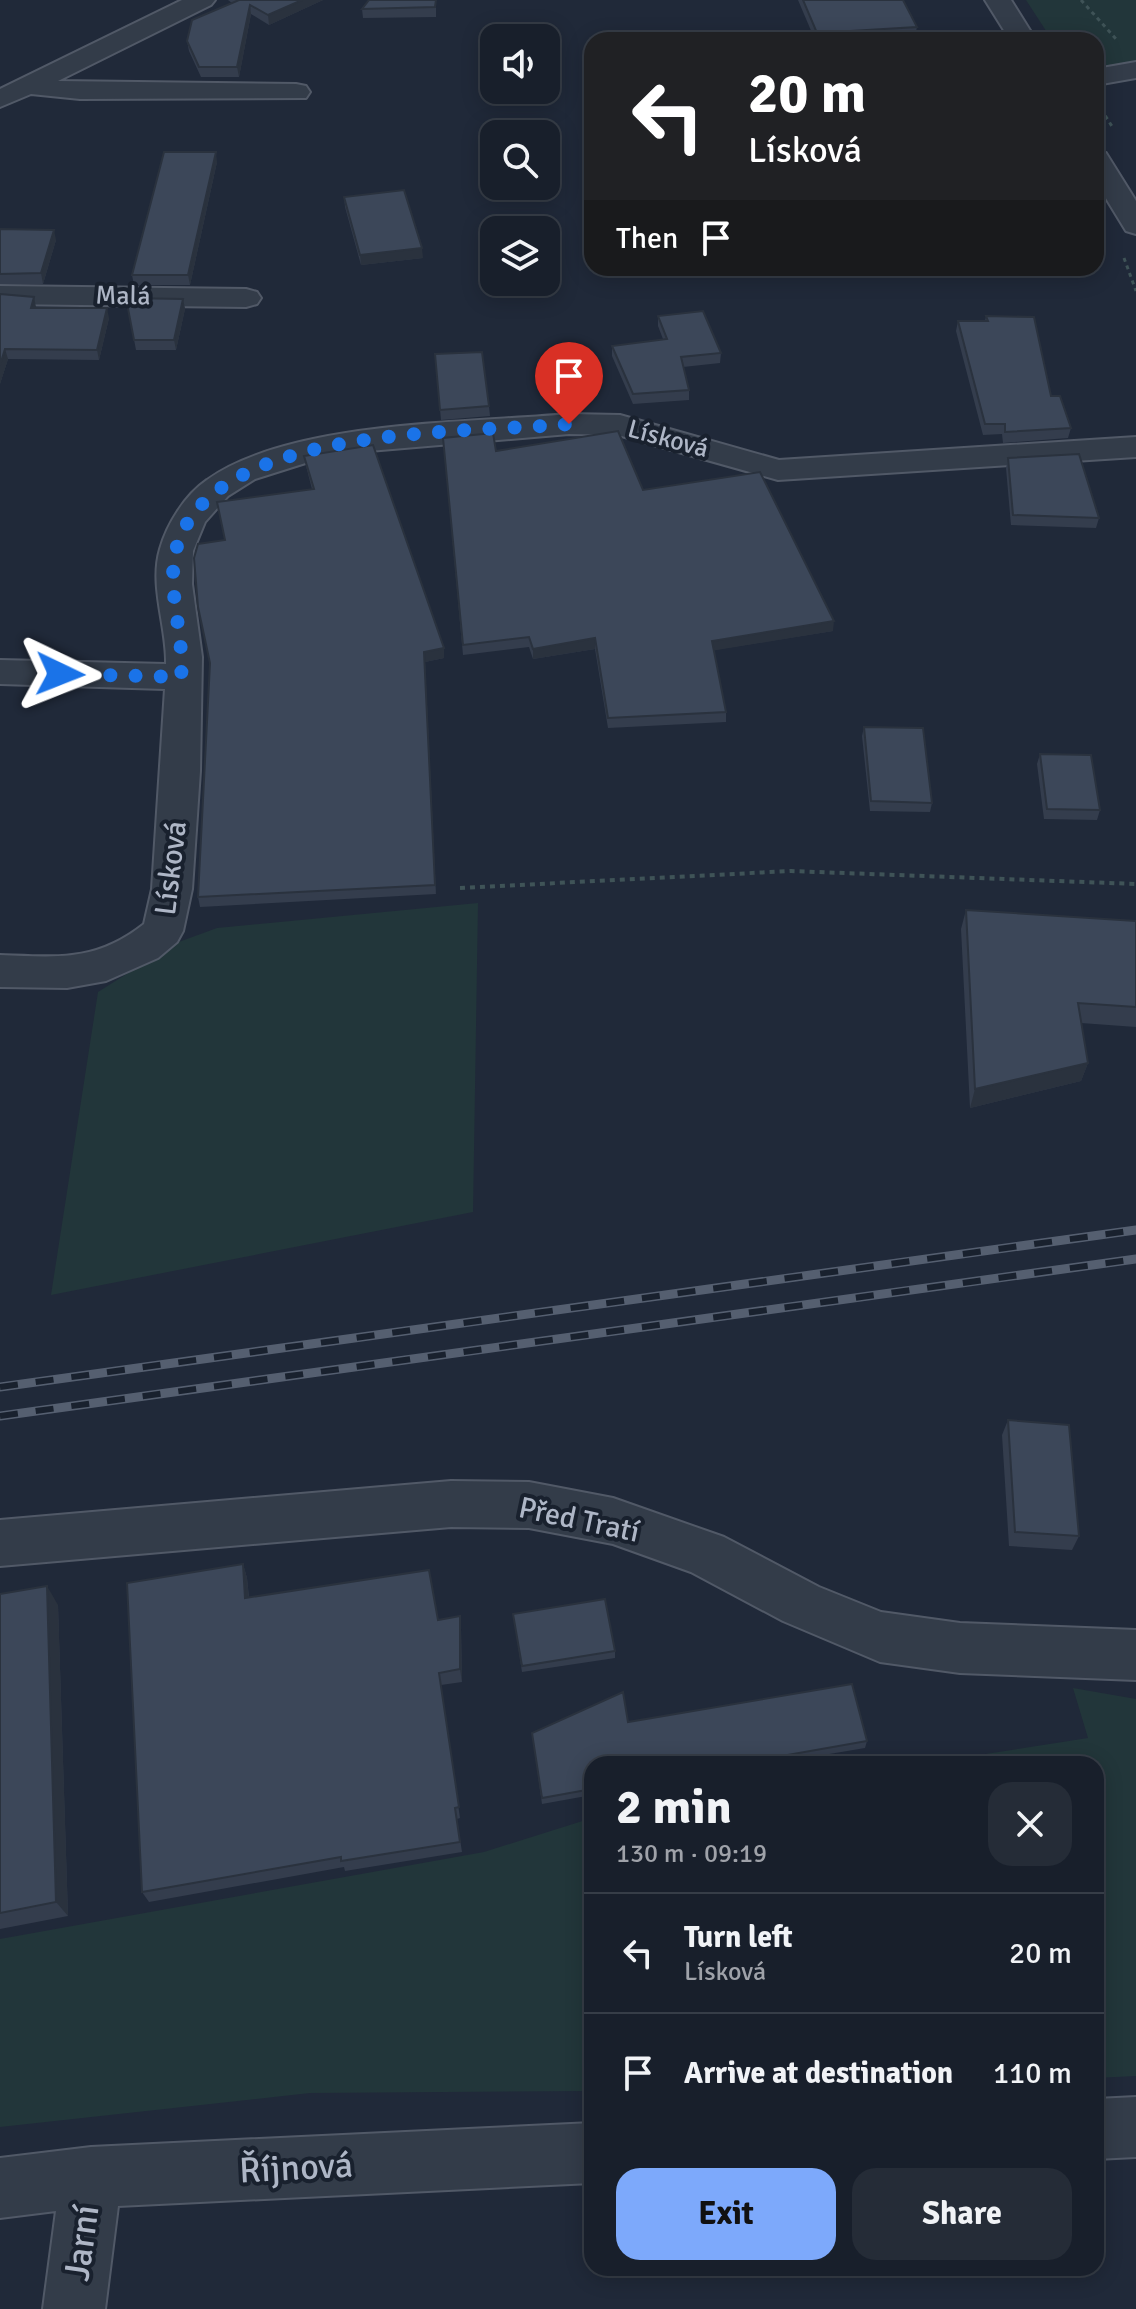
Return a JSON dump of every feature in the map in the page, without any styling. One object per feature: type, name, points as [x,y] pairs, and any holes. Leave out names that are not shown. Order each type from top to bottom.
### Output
[{"type":"street","points":[[0,99],[202,0]]},
{"type":"street","points":[[998,0],[1018,32]]},
{"type":"street","points":[[1104,76],[1136,70]]},
{"type":"street","points":[[28,86],[80,91],[296,92]]},
{"type":"street","points":[[1104,172],[1136,225]]},
{"type":"street","name":"Malá","points":[[0,295],[246,298]]},
{"type":"street","name":"Lísková","points":[[0,971],[80,973],[99,970],[120,964],[163,931],[172,889],[181,771],[181,677],[184,657],[175,584],[176,551],[190,518],[216,489],[243,472],[331,444],[569,424],[620,425],[778,470],[1136,447]]},
{"type":"street","points":[[0,672],[181,677]]},
{"type":"street","name":"Před Tratí","points":[[0,1543],[451,1504],[529,1505],[613,1521],[706,1554],[801,1604],[880,1637],[960,1648],[1136,1655]]},
{"type":"street","points":[[1104,2129],[1136,2127]]},
{"type":"street","name":"Říjnová","points":[[0,2188],[91,2177],[584,2153]]},
{"type":"street","name":"Jarní","points":[[74,2309],[91,2177]]},
{"type":"path","points":[[460,888],[791,871],[1136,884]]},
{"type":"green space","points":[[1026,0],[1136,0],[1136,68],[1104,70],[1104,32],[1047,32]]},
{"type":"green space","points":[[478,903],[473,1212],[51,1295],[98,992],[176,943],[217,928]]},
{"type":"green space","points":[[1073,1688],[1136,1699],[1136,2076],[1104,2078],[1104,1756],[972,1756],[1088,1738]]},
{"type":"green space","points":[[584,1821],[584,2091],[310,2093],[0,2127],[0,1939],[484,1852]]},
{"type":"building","points":[[239,0],[302,0],[268,15],[250,5],[237,67],[199,67],[187,41],[192,20]]},
{"type":"building","points":[[369,0],[436,0],[435,7],[362,9]]},
{"type":"building","points":[[803,0],[903,0],[917,27],[834,32],[817,32]]},
{"type":"building","points":[[164,152],[216,152],[188,275],[132,275]]},
{"type":"building","points":[[404,190],[422,248],[360,255],[344,197]]},
{"type":"building","points":[[0,229],[54,230],[41,273],[0,274]]},
{"type":"building","points":[[0,294],[34,297],[31,308],[107,308],[97,350],[5,349],[0,365]]},
{"type":"building","points":[[126,298],[183,299],[174,340],[134,340]]},
{"type":"building","points":[[703,311],[721,353],[681,357],[689,390],[633,394],[612,346],[667,339],[658,316]]},
{"type":"building","points":[[986,316],[1034,317],[1051,396],[1060,396],[1071,428],[1005,432],[1005,424],[985,424],[958,321],[988,321]]},
{"type":"building","points":[[482,352],[489,406],[440,410],[435,354]]},
{"type":"building","points":[[618,431],[643,490],[760,472],[834,621],[712,641],[726,712],[608,718],[595,638],[533,649],[529,637],[463,645],[443,438],[493,433],[496,451]]},
{"type":"building","points":[[373,445],[444,648],[424,652],[435,885],[198,897],[210,663],[198,607],[194,558],[198,544],[225,540],[217,502],[314,489],[304,456]]},
{"type":"building","points":[[1079,454],[1099,518],[1013,515],[1008,458]]},
{"type":"building","points":[[864,727],[923,728],[932,803],[871,801]]},
{"type":"building","points":[[1040,754],[1091,755],[1100,810],[1047,809]]},
{"type":"building","points":[[966,910],[1136,921],[1136,1007],[1078,1003],[1088,1063],[975,1089]]},
{"type":"building","points":[[1008,1420],[1069,1425],[1079,1536],[1015,1532]]},
{"type":"building","points":[[243,1564],[245,1598],[429,1570],[438,1620],[460,1616],[460,1669],[439,1673],[459,1807],[455,1808],[460,1842],[341,1861],[341,1857],[142,1892],[127,1583]]},
{"type":"building","points":[[47,1586],[56,1902],[0,1913],[0,1594]]},
{"type":"building","points":[[605,1599],[615,1651],[522,1666],[513,1614]]},
{"type":"building","points":[[852,1684],[867,1741],[782,1756],[584,1756],[584,1790],[542,1798],[532,1733],[623,1692],[628,1722]]},
{"type":"railway","points":[[0,1387],[1136,1230]]},
{"type":"railway","points":[[0,1416],[1136,1259]]},
{"type":"route","points":[[60,674],[181,677],[184,657],[175,584],[176,551],[190,518],[216,489],[243,472],[278,458],[331,444],[569,424]]}]
